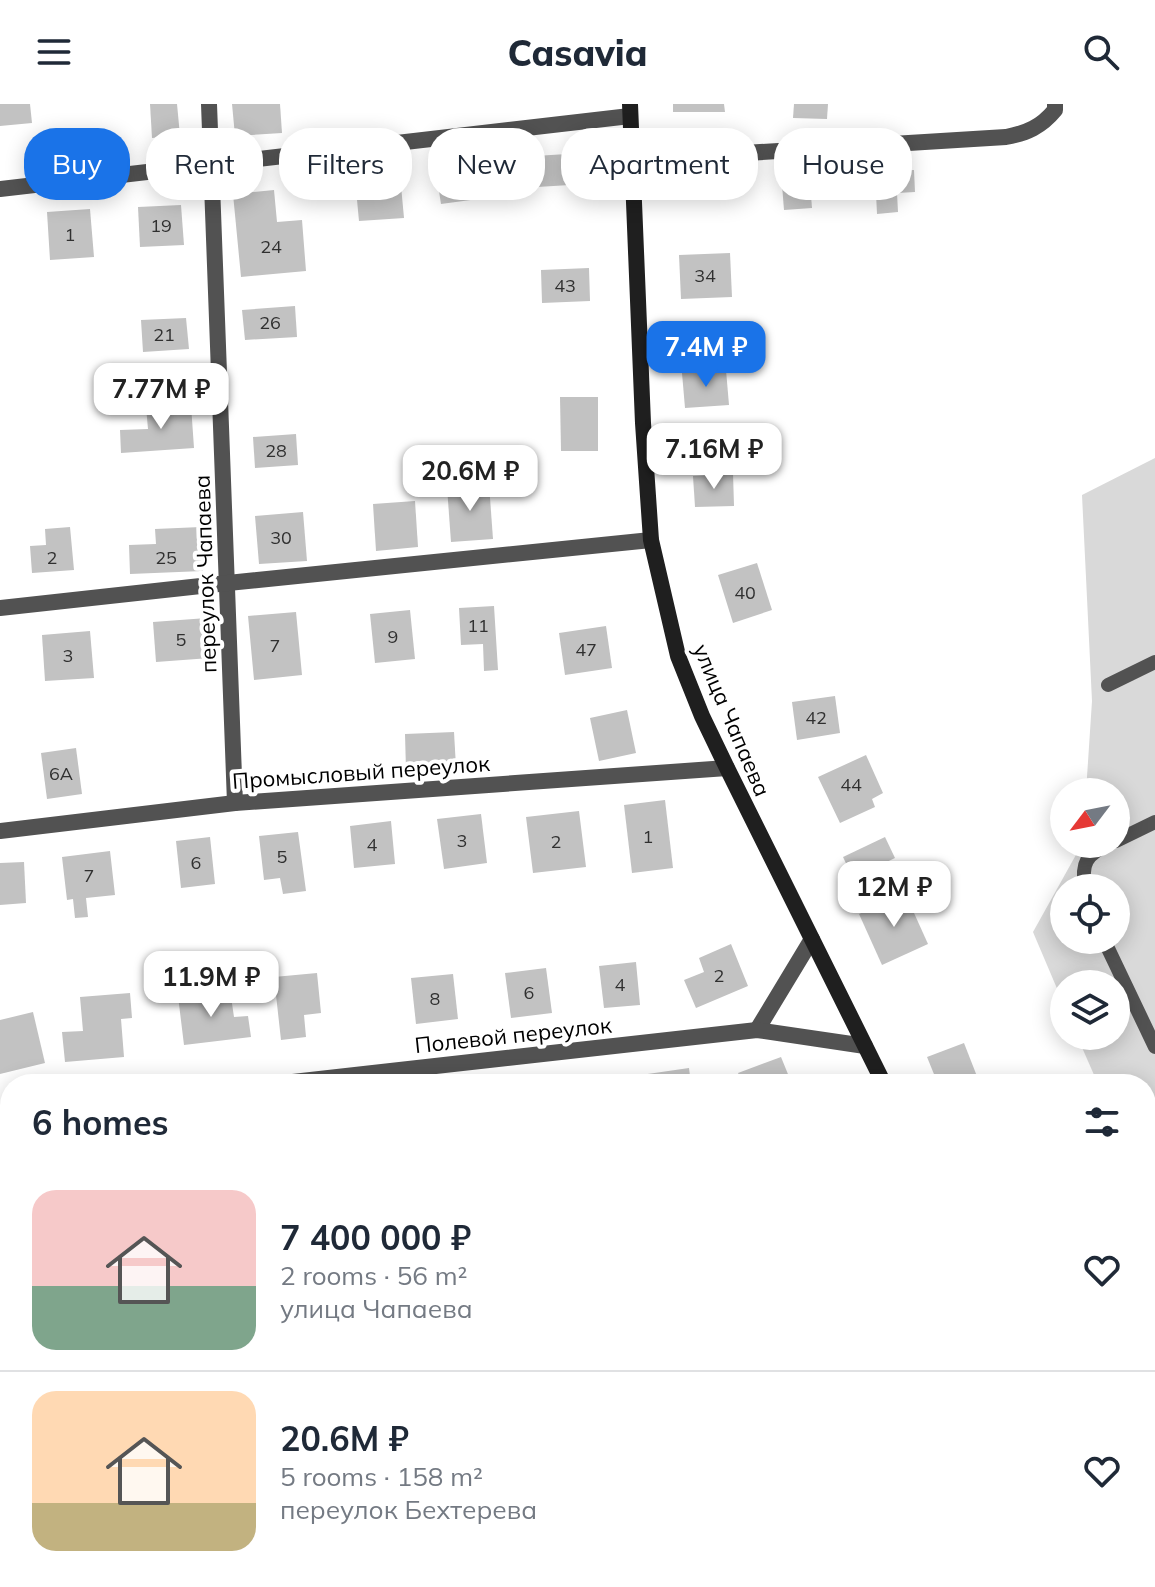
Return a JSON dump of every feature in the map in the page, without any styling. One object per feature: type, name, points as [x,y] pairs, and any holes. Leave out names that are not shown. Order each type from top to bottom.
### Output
[{"type":"street","name":"переулок Чапаева","points":[[209,104],[210,128]]},
{"type":"street","points":[[758,152],[1006,137],[1037,127],[1055,110],[1055,104]]},
{"type":"street","points":[[263,157],[630,110]]},
{"type":"street","points":[[0,189],[146,172]]},
{"type":"street","name":"переулок Чапаева","points":[[213,200],[235,803]]},
{"type":"street","name":"улица Чапаева","points":[[634,200],[651,540],[678,656],[727,768],[879,1074]]},
{"type":"street","points":[[0,608],[651,540]]},
{"type":"street","name":"Промысловый переулок","points":[[0,831],[235,803],[727,768]]},
{"type":"street","points":[[757,1030],[812,939]]},
{"type":"street","name":"Полевой переулок","points":[[364,1074],[757,1030],[865,1046]]},
{"type":"lane","points":[[1108,685],[1155,662]]},
{"type":"lane","points":[[1130,834],[1155,822]]},
{"type":"lane","points":[[1111,954],[1155,1047]]},
{"type":"shaded area","points":[[1155,458],[1155,1074],[1094,1074],[1083,1050],[1130,1050],[1130,970],[1050,972],[1033,932],[1050,901],[1050,954],[1130,954],[1130,874],[1065,874],[1074,858],[1130,858],[1130,778],[1087,778],[1092,701],[1082,495]]},
{"type":"building","points":[[0,104],[30,104],[32,123],[0,126]]},
{"type":"building","points":[[150,104],[177,104],[179,128],[151,128]]},
{"type":"building","points":[[232,104],[280,104],[282,128],[279,133],[263,134],[263,128],[234,128]]},
{"type":"building","points":[[673,104],[724,104],[725,112],[673,112]]},
{"type":"building","points":[[794,104],[828,104],[827,119],[793,118]]},
{"type":"building","points":[[561,154],[561,186],[545,187],[545,155]]},
{"type":"building","points":[[914,170],[915,192],[912,192]]},
{"type":"building","points":[[274,190],[277,222],[302,220],[306,271],[241,277],[234,200],[263,200],[263,191]]},
{"type":"building","points":[[357,200],[402,200],[404,218],[359,221]]},
{"type":"building","points":[[440,200],[471,200],[441,204]]},
{"type":"building","points":[[783,200],[811,200],[812,208],[784,210]]},
{"type":"building","points":[[876,200],[897,200],[898,212],[877,214]]},
{"type":"building","points":[[181,205],[184,245],[140,247],[138,207]]},
{"type":"building","points":[[90,209],[94,257],[50,260],[47,212]]},
{"type":"building","points":[[730,253],[732,297],[681,299],[679,255]]},
{"type":"building","points":[[589,268],[590,301],[542,303],[541,270]]},
{"type":"building","points":[[295,306],[297,337],[245,340],[242,310]]},
{"type":"building","points":[[186,318],[189,349],[143,352],[141,320]]},
{"type":"building","points":[[726,370],[729,405],[685,408],[682,373]]},
{"type":"building","points":[[560,397],[598,397],[598,451],[561,451]]},
{"type":"building","points":[[191,405],[194,448],[121,453],[120,430],[148,429],[146,407]]},
{"type":"building","points":[[296,434],[298,465],[255,468],[253,437]]},
{"type":"building","points":[[733,474],[734,506],[695,507],[693,476]]},
{"type":"building","points":[[489,484],[493,539],[451,542],[447,487]]},
{"type":"building","points":[[415,501],[418,547],[376,551],[373,504]]},
{"type":"building","points":[[303,512],[307,561],[259,564],[255,516]]},
{"type":"building","points":[[70,527],[74,570],[32,573],[30,546],[46,545],[45,529]]},
{"type":"building","points":[[201,527],[203,571],[130,574],[129,545],[156,544],[155,529]]},
{"type":"building","points":[[757,563],[772,610],[733,623],[718,575]]},
{"type":"building","points":[[494,606],[498,670],[484,671],[483,644],[461,645],[459,608]]},
{"type":"building","points":[[410,610],[415,659],[375,663],[370,614]]},
{"type":"building","points":[[296,612],[302,675],[254,680],[248,616]]},
{"type":"building","points":[[207,618],[210,658],[156,662],[153,622]]},
{"type":"building","points":[[606,626],[612,668],[565,675],[559,633]]},
{"type":"building","points":[[90,631],[94,678],[45,681],[42,635]]},
{"type":"building","points":[[835,696],[840,733],[797,740],[792,702]]},
{"type":"building","points":[[627,710],[636,753],[599,761],[590,718]]},
{"type":"building","points":[[454,732],[456,767],[406,770],[405,734]]},
{"type":"building","points":[[76,748],[82,794],[47,799],[41,753]]},
{"type":"building","points":[[866,755],[883,793],[872,799],[875,807],[840,823],[818,777]]},
{"type":"building","points":[[665,800],[673,868],[632,873],[624,805]]},
{"type":"building","points":[[579,811],[586,867],[533,873],[526,817]]},
{"type":"building","points":[[481,814],[487,863],[444,869],[437,819]]},
{"type":"building","points":[[391,821],[395,864],[354,868],[350,826]]},
{"type":"building","points":[[298,832],[306,891],[283,894],[280,878],[264,880],[259,836]]},
{"type":"building","points":[[210,837],[215,884],[181,888],[176,841]]},
{"type":"building","points":[[885,837],[895,858],[853,878],[843,857]]},
{"type":"building","points":[[110,851],[115,895],[86,898],[88,917],[75,918],[73,899],[67,900],[62,857]]},
{"type":"building","points":[[24,862],[26,903],[0,905],[0,863]]},
{"type":"building","points":[[905,893],[928,944],[882,965],[859,914]]},
{"type":"building","points":[[731,944],[748,986],[696,1008],[684,980],[704,972],[699,958]]},
{"type":"building","points":[[636,962],[640,1005],[604,1008],[599,966]]},
{"type":"building","points":[[546,968],[552,1013],[511,1018],[505,973]]},
{"type":"building","points":[[317,973],[321,1013],[304,1015],[306,1037],[281,1040],[274,977]]},
{"type":"building","points":[[453,974],[458,1019],[416,1024],[411,978]]},
{"type":"building","points":[[230,990],[234,1017],[248,1016],[251,1037],[184,1045],[178,996]]},
{"type":"building","points":[[130,993],[132,1018],[121,1019],[124,1057],[65,1062],[62,1032],[83,1031],[80,997]]},
{"type":"building","points":[[33,1012],[45,1063],[0,1074],[0,1020]]},
{"type":"building","points":[[964,1043],[976,1074],[934,1074],[927,1057]]},
{"type":"building","points":[[781,1057],[788,1074],[738,1074]]},
{"type":"building","points":[[689,1068],[690,1074],[648,1074]]}]
